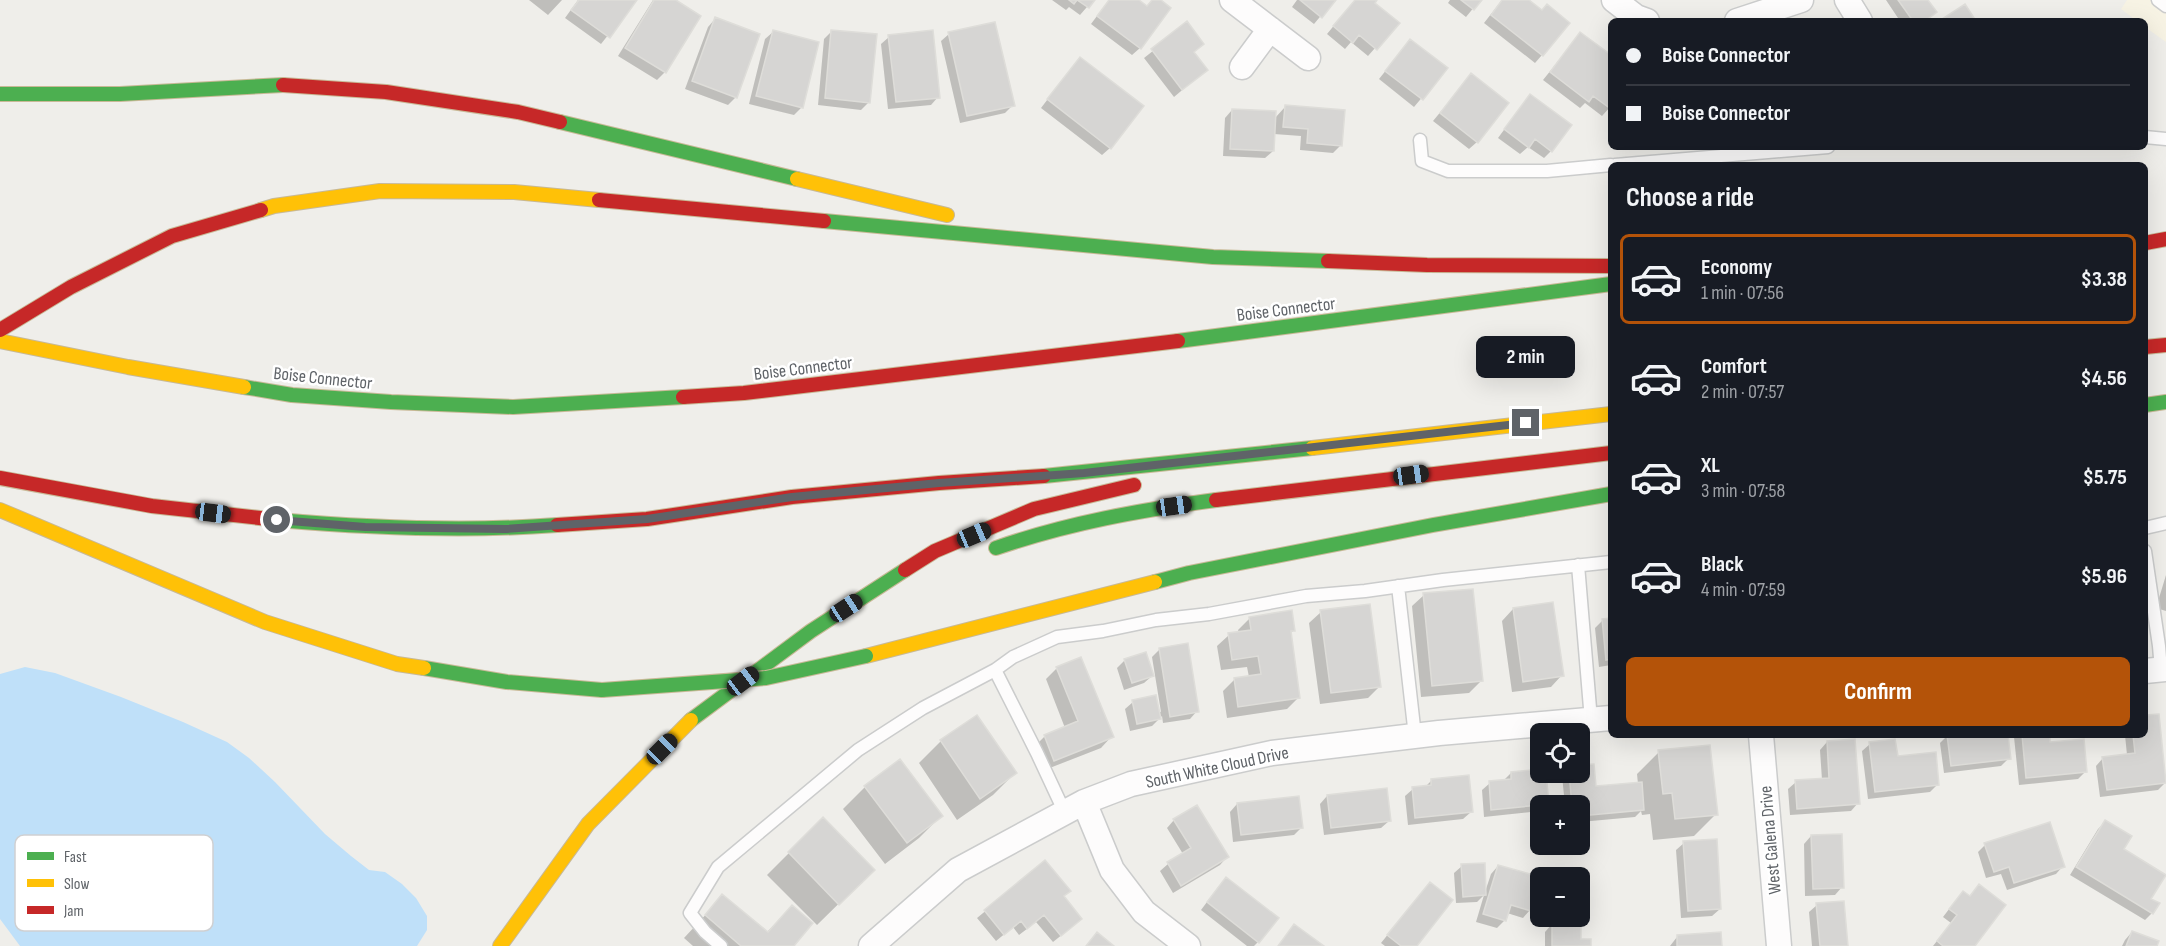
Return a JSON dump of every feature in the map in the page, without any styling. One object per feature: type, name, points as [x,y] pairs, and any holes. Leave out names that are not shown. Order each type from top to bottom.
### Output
[{"type":"highway","points":[[0,94],[120,94],[291,85],[386,92],[518,112],[1065,243]]},
{"type":"highway","points":[[0,330],[70,287],[172,236],[274,206],[380,191],[514,192],[1213,257],[1427,265],[1608,266]]},
{"type":"highway","points":[[2148,242],[2166,239]]},
{"type":"highway","points":[[2148,253],[2166,253]]},
{"type":"highway","name":"Boise Connector","points":[[0,341],[128,367],[292,395],[513,407],[744,393],[1249,332],[1608,284]]},
{"type":"highway","points":[[2148,347],[2166,345]]},
{"type":"highway","points":[[2148,397],[2166,394]]},
{"type":"highway","points":[[2148,405],[2166,402]]},
{"type":"highway","points":[[0,478],[152,506],[233,516],[365,527],[506,529],[647,519],[792,497],[939,483],[1084,473],[1608,414]]},
{"type":"highway","points":[[1189,475],[1372,441]]},
{"type":"highway","points":[[987,551],[1030,535],[1150,509],[1459,468],[1608,453]]},
{"type":"highway","points":[[500,946],[588,824],[692,719],[811,631],[935,551],[1034,510],[1143,483]]},
{"type":"highway","points":[[0,510],[265,621],[397,664],[507,682],[602,690],[766,678],[866,656],[1189,573],[1433,525],[1608,495]]},
{"type":"highway","points":[[811,631],[903,587]]},
{"type":"street","points":[[1232,0],[1308,58]]},
{"type":"street","points":[[1614,0],[1639,18]]},
{"type":"street","points":[[1746,18],[1801,0]]},
{"type":"street","points":[[1847,0],[1858,18]]},
{"type":"street","points":[[1242,67],[1270,29]]},
{"type":"street","name":"South White Cloud Drive","points":[[871,946],[958,870],[1075,807],[1131,784],[1272,753],[1415,736],[1601,719]]},
{"type":"street","name":"West Galena Drive","points":[[1761,738],[1779,946]]},
{"type":"street","points":[[1075,807],[1112,870],[1144,912],[1188,946]]},
{"type":"lane","points":[[2158,0],[2166,6]]},
{"type":"lane","points":[[2148,136],[2166,139]]},
{"type":"lane","points":[[1420,140],[1422,161],[1448,171],[1547,171],[1608,165]]},
{"type":"lane","points":[[1649,162],[1792,150]]},
{"type":"lane","points":[[2148,527],[2166,523]]},
{"type":"lane","points":[[721,946],[705,932],[690,912],[718,867],[858,750],[923,708],[995,670],[1013,657],[1057,637],[1103,632],[1156,620],[1209,614],[1306,596],[1608,562]]},
{"type":"lane","points":[[1578,565],[1601,719]]},
{"type":"lane","points":[[2148,571],[2159,646],[2157,670]]},
{"type":"lane","points":[[1398,586],[1415,736]]},
{"type":"lane","points":[[995,670],[1037,753],[1075,807]]},
{"type":"shaded area","points":[[2127,0],[2166,0],[2166,42],[2148,29],[2148,18],[2133,18],[2121,9]]},
{"type":"water","points":[[25,667],[55,673],[121,697],[227,742],[249,758],[325,834],[351,856],[369,870],[385,872],[416,898],[427,916],[427,930],[417,946],[20,946],[0,919],[0,674]]},
{"type":"building","points":[[579,0],[637,0],[610,38],[571,10]]},
{"type":"building","points":[[654,0],[676,0],[701,16],[666,73],[625,48]]},
{"type":"building","points":[[1077,0],[1095,0],[1089,8]]},
{"type":"building","points":[[1109,0],[1139,0],[1147,6],[1152,0],[1161,0],[1171,8],[1141,49],[1097,16]]},
{"type":"building","points":[[1300,0],[1336,0],[1322,18]]},
{"type":"building","points":[[1355,0],[1377,0],[1375,3],[1400,23],[1377,50],[1359,35],[1353,43],[1333,26]]},
{"type":"building","points":[[1461,0],[1482,0],[1474,10]]},
{"type":"building","points":[[1502,0],[1529,0],[1542,10],[1547,4],[1570,23],[1543,56],[1491,15]]},
{"type":"building","points":[[1898,0],[1928,0],[1937,12],[1929,18],[1911,18]]},
{"type":"building","points":[[1965,4],[1974,18],[1944,18]]},
{"type":"building","points":[[715,17],[760,34],[737,98],[692,81]]},
{"type":"building","points":[[1187,21],[1204,44],[1194,52],[1208,70],[1182,90],[1151,49]]},
{"type":"building","points":[[995,22],[1015,106],[967,116],[948,32]]},
{"type":"building","points":[[773,30],[819,42],[803,108],[756,96]]},
{"type":"building","points":[[831,30],[877,34],[870,103],[825,98]]},
{"type":"building","points":[[933,30],[940,98],[896,102],[888,35]]},
{"type":"building","points":[[1580,32],[1608,53],[1608,107],[1593,96],[1589,102],[1550,72]]},
{"type":"building","points":[[1410,39],[1448,68],[1423,100],[1385,71]]},
{"type":"building","points":[[1080,57],[1144,106],[1111,149],[1047,99]]},
{"type":"building","points":[[1471,73],[1509,103],[1478,143],[1440,113]]},
{"type":"building","points":[[1530,94],[1572,125],[1552,152],[1535,139],[1529,148],[1504,129]]},
{"type":"building","points":[[1285,105],[1345,110],[1342,146],[1307,143],[1308,129],[1283,127]]},
{"type":"building","points":[[1232,109],[1276,111],[1274,151],[1230,149]]},
{"type":"building","points":[[1473,589],[1483,681],[1432,686],[1423,593]]},
{"type":"building","points":[[1553,602],[1564,676],[1523,682],[1513,608]]},
{"type":"building","points":[[1370,604],[1381,687],[1331,693],[1320,610]]},
{"type":"building","points":[[1292,610],[1295,631],[1291,631],[1300,698],[1238,707],[1234,678],[1261,674],[1258,656],[1232,660],[1228,633],[1251,630],[1249,617]]},
{"type":"building","points":[[1608,618],[1608,660],[1606,660],[1602,619]]},
{"type":"building","points":[[1188,643],[1199,712],[1170,717],[1159,648]]},
{"type":"building","points":[[1146,652],[1154,676],[1132,683],[1124,659]]},
{"type":"building","points":[[1081,657],[1114,737],[1054,761],[1044,735],[1078,721],[1056,667]]},
{"type":"building","points":[[1156,695],[1161,719],[1137,724],[1132,700]]},
{"type":"building","points":[[2159,714],[2166,783],[2107,790],[2102,757],[2135,753],[2133,738],[2148,738],[2148,715]]},
{"type":"building","points":[[977,715],[1017,773],[980,799],[940,740]]},
{"type":"building","points":[[1947,738],[2008,738],[2011,759],[1951,766]]},
{"type":"building","points":[[2022,738],[2050,738],[2050,742],[2084,739],[2087,772],[2026,778]]},
{"type":"building","points":[[1855,739],[1860,804],[1797,809],[1795,780],[1829,778],[1827,741]]},
{"type":"building","points":[[1895,739],[1898,756],[1936,752],[1939,785],[1875,792],[1869,742]]},
{"type":"building","points":[[1710,745],[1718,815],[1675,819],[1672,793],[1663,794],[1658,750]]},
{"type":"building","points":[[900,759],[943,816],[907,843],[864,786]]},
{"type":"building","points":[[1590,764],[1594,764],[1596,786],[1642,782],[1644,810],[1590,815],[1590,795],[1571,795],[1570,783],[1590,783]]},
{"type":"building","points":[[1530,770],[1530,783],[1547,783],[1548,795],[1530,795],[1530,806],[1491,810],[1489,781],[1511,779],[1511,772]]},
{"type":"building","points":[[1469,775],[1473,812],[1415,818],[1412,787],[1431,785],[1431,779]]},
{"type":"building","points":[[1387,788],[1391,821],[1331,828],[1327,795]]},
{"type":"building","points":[[1299,796],[1303,828],[1241,835],[1237,803]]},
{"type":"building","points":[[1197,805],[1229,857],[1181,886],[1167,862],[1191,848],[1173,819]]},
{"type":"building","points":[[823,817],[875,870],[839,905],[788,852]]},
{"type":"building","points":[[2105,820],[2132,836],[2124,849],[2166,875],[2151,899],[2160,903],[2153,914],[2076,867]]},
{"type":"building","points":[[2050,822],[2065,867],[2014,883],[2009,867],[1994,872],[1984,843]]},
{"type":"building","points":[[1842,834],[1844,888],[1813,889],[1811,835]]},
{"type":"building","points":[[1717,839],[1721,909],[1688,911],[1683,841]]},
{"type":"building","points":[[1045,860],[1071,891],[1064,896],[1082,919],[1061,936],[1044,915],[1027,929],[1021,921],[1004,935],[984,910]]},
{"type":"building","points":[[1485,863],[1486,895],[1463,897],[1461,864]]},
{"type":"building","points":[[1498,865],[1530,874],[1530,911],[1511,905],[1506,921],[1483,914]]},
{"type":"building","points":[[1226,877],[1279,918],[1259,943],[1207,902]]},
{"type":"building","points":[[1430,882],[1453,900],[1417,946],[1401,946],[1387,935]]},
{"type":"building","points":[[1979,884],[2006,905],[1975,946],[1943,946],[1937,941],[1957,915],[1949,909],[1963,891],[1970,896]]},
{"type":"building","points":[[722,894],[768,932],[792,905],[813,923],[794,946],[741,946],[705,915]]},
{"type":"building","points":[[1844,901],[1848,946],[1820,946],[1816,903]]},
{"type":"building","points":[[1294,924],[1324,946],[1278,946]]},
{"type":"building","points":[[1552,927],[1581,927],[1581,939],[1591,939],[1591,946],[1552,946]]},
{"type":"building","points":[[2132,931],[2159,941],[2157,946],[2126,946]]},
{"type":"building","points":[[1097,932],[1114,946],[1086,946]]},
{"type":"building","points":[[1721,932],[1722,946],[1677,946],[1677,935]]},
{"type":"traffic: fast","points":[[0,94],[120,94],[283,85]]},
{"type":"traffic: fast","points":[[560,122],[797,179]]},
{"type":"traffic: fast","points":[[824,221],[1213,257],[1328,261]]},
{"type":"traffic: fast","points":[[1178,341],[1608,284]]},
{"type":"traffic: fast","points":[[244,387],[292,395],[513,407],[683,397]]},
{"type":"traffic: fast","points":[[2148,405],[2166,402]]},
{"type":"traffic: fast","points":[[1044,476],[1312,448]]},
{"type":"traffic: fast","points":[[1155,582],[1189,573],[1433,525],[1608,495]]},
{"type":"traffic: fast","points":[[996,548],[1050,531],[1105,518],[1216,500]]},
{"type":"traffic: fast","points":[[278,520],[418,528],[557,525]]},
{"type":"traffic: fast","points":[[691,720],[811,631],[905,570]]},
{"type":"traffic: fast","points":[[602,690],[766,678],[866,656]]},
{"type":"traffic: fast","points":[[424,668],[507,682],[602,690]]},
{"type":"traffic: slow","points":[[797,179],[947,215]]},
{"type":"traffic: slow","points":[[261,210],[274,206],[380,191],[514,192],[599,200]]},
{"type":"traffic: slow","points":[[0,341],[128,367],[244,387]]},
{"type":"traffic: slow","points":[[1312,448],[1608,414]]},
{"type":"traffic: slow","points":[[0,510],[265,622],[397,664],[424,668]]},
{"type":"traffic: slow","points":[[866,656],[1155,582]]},
{"type":"traffic: slow","points":[[500,946],[588,824],[691,720]]},
{"type":"traffic: jam","points":[[283,85],[386,92],[518,112],[560,122]]},
{"type":"traffic: jam","points":[[599,200],[824,221]]},
{"type":"traffic: jam","points":[[0,330],[71,287],[172,236],[261,210]]},
{"type":"traffic: jam","points":[[2148,242],[2166,239]]},
{"type":"traffic: jam","points":[[1328,261],[1427,265],[1608,266]]},
{"type":"traffic: jam","points":[[683,397],[744,393],[1178,341]]},
{"type":"traffic: jam","points":[[2148,347],[2166,345]]},
{"type":"traffic: jam","points":[[1216,500],[1608,453]]},
{"type":"traffic: jam","points":[[557,525],[647,519],[792,497],[1044,476]]},
{"type":"traffic: jam","points":[[0,478],[152,506],[278,520]]},
{"type":"traffic: jam","points":[[905,570],[935,551],[1034,509],[1134,485]]},
{"type":"route","points":[[277,520],[365,527],[506,529],[647,519],[792,497],[939,483],[1084,473],[1526,423]]}]
